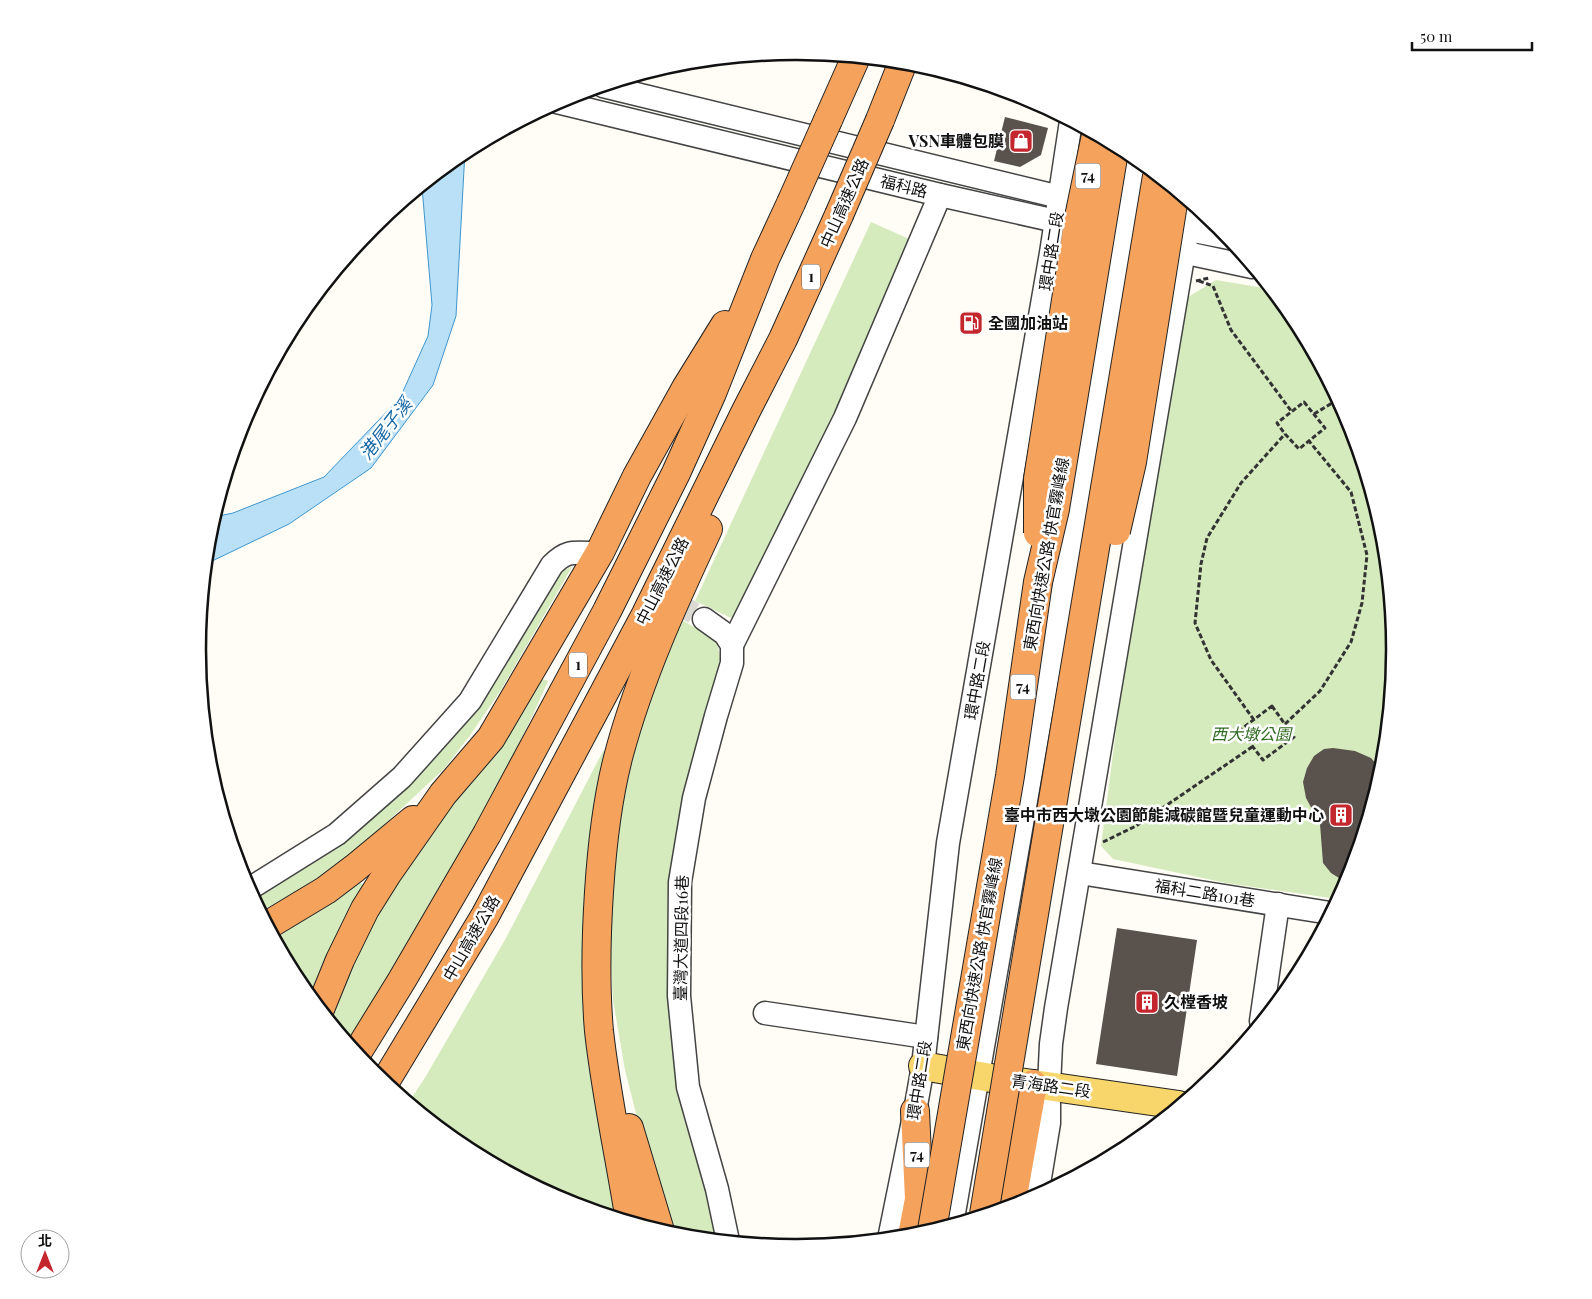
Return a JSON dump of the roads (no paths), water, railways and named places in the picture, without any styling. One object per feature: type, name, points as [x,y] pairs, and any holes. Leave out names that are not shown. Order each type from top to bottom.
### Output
[{"type":"highway","name":"1","points":[[361,1047],[487,834],[607,610],[676,473],[712,393],[765,259],[792,203],[853,63]]},
{"type":"highway","name":"中山高速公路","points":[[389,1076],[485,916],[646,614],[783,339],[839,215],[900,69]]},
{"type":"highway","name":"74","points":[[1038,582],[1038,480],[1080,217],[1095,141]]},
{"type":"highway","name":"東西向快速公路 快官霧峰線","points":[[933,1223],[1010,776],[1038,582],[1055,509],[1114,153]]},
{"type":"highway","points":[[985,1208],[1156,183]]},
{"type":"highway","points":[[1069,711],[1101,597],[1132,462],[1174,197]]},
{"type":"highway","points":[[323,1001],[340,960],[365,909],[443,794],[491,738],[600,552],[637,476],[686,388],[765,259]]},
{"type":"highway","points":[[629,1215],[599,1031],[596,960],[601,854],[611,789],[620,752],[662,630],[755,427],[783,339]]},
{"type":"highway","points":[[273,922],[326,890],[443,794]]},
{"type":"highway","points":[[596,960],[627,1120],[658,1222]]},
{"type":"highway","points":[[1014,1197],[1044,1090]]},
{"type":"highway","name":"74","points":[[912,1228],[915,1111]]},
{"type":"main road","name":"青海路二段","points":[[923,1066],[985,1076],[1044,1090],[1171,1104]]},
{"type":"street","name":"福科路","points":[[614,89],[1059,196],[1188,231],[1216,236]]},
{"type":"street","name":"福科路","points":[[570,105],[1183,253],[1242,264]]},
{"type":"street","name":"環中路二段","points":[[891,1231],[923,1066],[948,843],[1056,221],[1070,128]]},
{"type":"street","points":[[953,1218],[985,1076],[1132,240],[1138,169]]},
{"type":"street","points":[[1135,216],[1148,177]]},
{"type":"street","points":[[732,645],[845,418],[940,195]]},
{"type":"street","points":[[1024,1193],[1044,1090],[1056,1008],[1191,212]]},
{"type":"street","points":[[256,885],[338,834],[402,777],[470,701],[552,565],[562,555],[589,553]]},
{"type":"street","points":[[704,619],[725,634],[732,645]]},
{"type":"street","name":"臺灣大道四段16巷","points":[[727,1235],[717,1189],[688,1087],[679,996],[680,882],[694,798],[732,663],[732,645]]},
{"type":"street","name":"福科二路101巷","points":[[1080,873],[1324,912]]},
{"type":"street","points":[[1263,1010],[1278,904]]},
{"type":"street","points":[[765,1013],[926,1037]]},
{"type":"street","points":[[968,1213],[985,1076]]},
{"type":"street","points":[[1039,1186],[1050,1123],[1044,1090]]},
{"type":"street","points":[[905,1229],[914,1202]]},
{"type":"water","name":"港尾子溪","points":[[464,162],[456,316],[433,385],[371,468],[289,524],[214,560],[223,515],[233,513],[324,477],[400,398],[428,336],[432,305],[423,194]]},
{"type":"tunnel","points":[[589,553],[704,619]]},
{"type":"place","name":"VSN車體包膜","points":[[1021,141]]},
{"type":"place","name":"全國加油站","points":[[971,323]]},
{"type":"place","name":"臺中市西大墩公園節能減碳館暨兒童運動中心","points":[[1341,815]]},
{"type":"place","name":"久樘香坡","points":[[1147,1002]]},
{"type":"park label","name":"西大墩公園","points":[[1251,734]]}]
